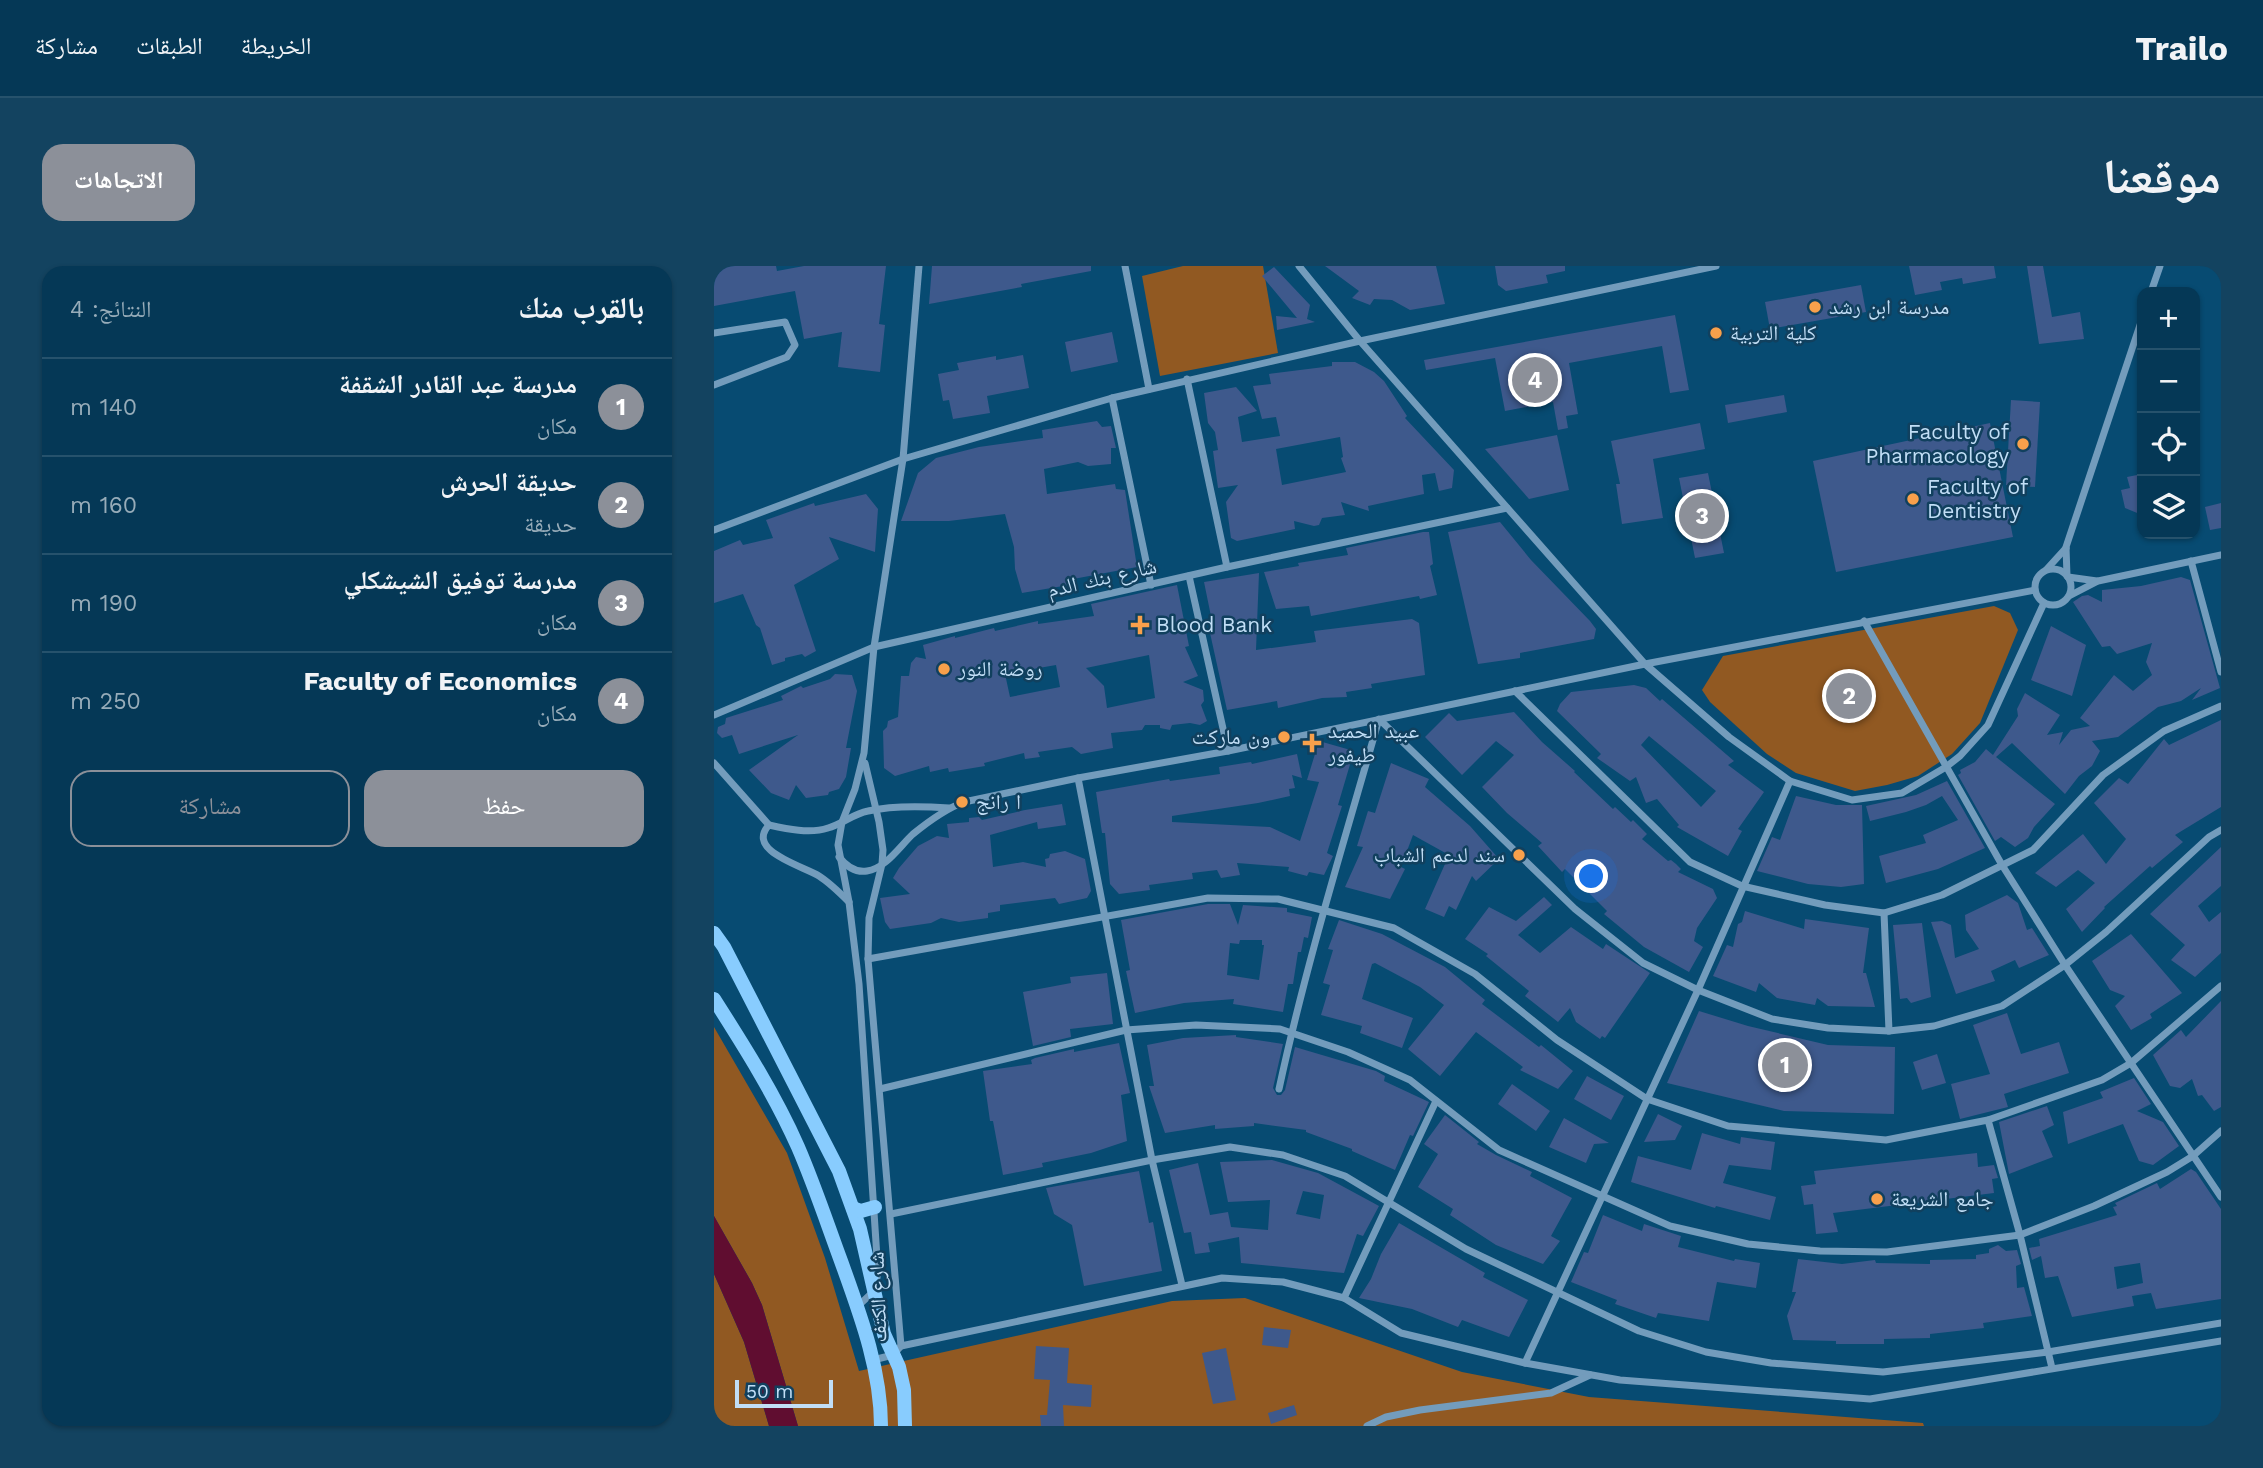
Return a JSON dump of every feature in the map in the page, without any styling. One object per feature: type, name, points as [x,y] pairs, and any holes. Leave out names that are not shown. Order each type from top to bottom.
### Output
[{"type":"main road","points":[[714,933],[724,947],[839,1171],[860,1229],[884,1334],[897,1351],[904,1390],[905,1426]]},
{"type":"main road","points":[[714,999],[747,1051],[797,1144],[858,1306],[872,1360],[881,1426]]},
{"type":"main road","points":[[853,1208],[866,1210],[875,1207]]},
{"type":"street","points":[[1125,266],[1149,389]]},
{"type":"street","points":[[1299,266],[1360,341],[1645,664],[1729,737],[1790,781],[1852,800],[1902,793],[1946,767],[1960,756],[1988,725],[2045,603]]},
{"type":"street","points":[[714,530],[903,459],[1112,398],[1360,341],[1716,266]]},
{"type":"street","points":[[2153,287],[2160,266]]},
{"type":"street","points":[[858,1306],[874,1291],[878,1273],[859,984],[849,902],[838,845],[842,822],[855,789],[864,753],[874,647],[903,459],[919,268]]},
{"type":"street","points":[[714,333],[785,322],[795,345],[787,357],[714,385]]},
{"type":"street","points":[[2069,596],[2071,587],[2066,547],[2137,334]]},
{"type":"street","points":[[1187,379],[1227,567]]},
{"type":"street","points":[[1112,398],[1151,585]]},
{"type":"street","name":"شارع بنك الدم","points":[[714,715],[874,647],[1227,567],[1507,508]]},
{"type":"street","points":[[2066,547],[2036,581],[2035,590],[2045,603],[2058,604],[2098,581],[2221,555]]},
{"type":"street","points":[[2191,561],[2221,672]]},
{"type":"street","points":[[2045,571],[2057,569],[2068,576],[2098,581]]},
{"type":"street","points":[[1189,576],[1228,751]]},
{"type":"street","points":[[839,857],[844,864],[859,872],[875,869],[915,833],[949,808],[964,802],[1228,751],[1645,664],[2035,590]]},
{"type":"street","points":[[1864,621],[2003,865],[2065,965],[2221,1198]]},
{"type":"street","points":[[1515,691],[1690,862],[1742,886],[1825,905],[1884,913],[1942,895],[2033,850],[2103,775],[2165,731],[2221,706]]},
{"type":"street","points":[[1279,1089],[1291,1032],[1379,719]]},
{"type":"street","points":[[1379,719],[1575,909],[1643,962],[1698,990],[1772,1019],[1828,1028],[1889,1031],[1934,1026],[2003,1006],[2065,965],[2106,932],[2209,837],[2221,830]]},
{"type":"street","points":[[864,753],[868,783],[882,836],[882,864]]},
{"type":"street","points":[[714,763],[769,825],[816,831],[875,809],[921,806],[949,808]]},
{"type":"street","points":[[1078,778],[1152,1160],[1182,1285]]},
{"type":"street","points":[[1525,1363],[1698,990],[1790,781]]},
{"type":"street","points":[[769,825],[764,830],[766,847],[823,878],[849,902]]},
{"type":"street","name":"شارع الكتف","points":[[872,1360],[897,1351],[891,1214],[868,959],[869,918],[882,864]]},
{"type":"street","points":[[868,959],[1208,898],[1278,899],[1394,928],[1475,974],[1557,1040],[1647,1099],[1728,1126],[1886,1140],[1988,1120],[2102,1080],[2131,1063],[2221,986]]},
{"type":"street","points":[[1884,913],[1889,1031]]},
{"type":"street","points":[[880,1088],[1126,1030],[1196,1025],[1280,1029],[1348,1052],[1410,1080],[1499,1150],[1670,1226],[1760,1245],[1820,1251],[1887,1252],[2020,1235],[2094,1206],[2167,1172],[2193,1156],[2221,1131]]},
{"type":"street","points":[[1344,1298],[1436,1101]]},
{"type":"street","points":[[1988,1120],[2020,1235],[2052,1368]]},
{"type":"street","points":[[891,1214],[1152,1160],[1230,1147],[1283,1155],[1345,1176],[1466,1249],[1639,1331],[1706,1352],[1771,1363],[1883,1373],[2048,1352],[2221,1323]]},
{"type":"street","points":[[897,1351],[1222,1278],[1283,1282],[1344,1298],[1401,1333],[1525,1363],[1633,1381],[1870,1399],[2221,1341]]},
{"type":"street","points":[[1367,1426],[1386,1417],[1420,1410],[1550,1394],[1591,1375]]},
{"type":"shaded area","points":[[1183,266],[1263,266],[1278,353],[1160,376],[1142,276]]},
{"type":"shaded area","points":[[1994,606],[2010,613],[2018,630],[1980,723],[1952,754],[1918,776],[1887,785],[1855,791],[1796,773],[1767,754],[1710,702],[1702,690],[1723,656]]},
{"type":"shaded area","points":[[714,1027],[787,1153],[825,1258],[859,1371],[1172,1301],[1245,1298],[1462,1372],[1589,1397],[1923,1423],[1924,1426],[798,1426],[762,1305],[714,1216]]},
{"type":"shaded area","points":[[714,1216],[762,1305],[798,1426],[769,1426],[744,1342],[714,1274]]},
{"type":"shaded area","points":[[714,1274],[744,1342],[769,1426],[714,1426]]},
{"type":"building","points":[[714,266],[776,266],[777,271],[804,266],[886,266],[879,324],[885,325],[880,372],[838,367],[842,332],[804,339],[795,291],[714,306]]},
{"type":"building","points":[[932,266],[1091,266],[1091,271],[929,304]]},
{"type":"building","points":[[1325,266],[1436,266],[1445,304],[1410,310],[1392,300],[1374,299],[1370,305],[1352,298],[1359,291]]},
{"type":"building","points":[[1495,266],[1565,266],[1565,271],[1546,275],[1548,283],[1506,291],[1498,285]]},
{"type":"building","points":[[1909,266],[1994,266],[1996,278],[1963,284],[1962,278],[1940,282],[1942,290],[1915,295]]},
{"type":"building","points":[[2027,266],[2043,266],[2052,317],[2080,312],[2084,339],[2039,344]]},
{"type":"building","points":[[1274,267],[1310,305],[1307,319],[1315,322],[1277,330],[1276,316],[1297,318],[1262,276]]},
{"type":"building","name":"مدرسة ابن رشد","points":[[1861,285],[1866,312],[1770,329],[1765,302]]},
{"type":"building","points":[[1675,315],[1689,390],[1670,393],[1662,346],[1569,363],[1578,414],[1566,416],[1568,428],[1558,430],[1553,402],[1505,411],[1495,358],[1426,370],[1424,360]]},
{"type":"building","points":[[1112,332],[1118,362],[1071,372],[1065,342]]},
{"type":"building","points":[[1023,355],[1029,388],[987,396],[990,413],[953,419],[949,400],[943,401],[938,374],[959,370],[957,363],[996,356],[996,360]]},
{"type":"building","points":[[1332,362],[1355,362],[1384,381],[1407,416],[1405,418],[1454,470],[1452,488],[1439,491],[1435,473],[1422,475],[1424,494],[1368,506],[1369,511],[1341,502],[1345,515],[1322,518],[1319,525],[1294,521],[1295,529],[1237,541],[1231,538],[1226,502],[1238,485],[1218,488],[1213,451],[1218,450],[1215,432],[1208,423],[1204,393],[1236,387],[1257,411],[1238,417],[1242,442],[1280,436],[1276,417],[1262,419],[1253,386],[1271,384],[1269,374],[1332,366]],"holes":[[[1340,437],[1341,458],[1346,472],[1282,485],[1276,449]]]},
{"type":"building","points":[[1784,395],[1787,412],[1728,423],[1725,405]]},
{"type":"building","name":"Faculty of Pharmacology","points":[[2011,400],[2040,402],[2035,487],[2006,485]]},
{"type":"building","points":[[1097,421],[1102,427],[1111,426],[1116,448],[1111,448],[1111,464],[1088,466],[1078,462],[1044,469],[1047,494],[1115,484],[1116,489],[1125,490],[1137,567],[1068,580],[1069,585],[1022,593],[1005,514],[949,521],[901,521],[918,473],[936,458],[979,447],[1043,438],[1042,430]]},
{"type":"building","points":[[1700,423],[1705,449],[1653,459],[1663,518],[1622,524],[1616,484],[1620,484],[1611,441]]},
{"type":"building","name":"Faculty of Dentistry","points":[[1990,423],[2013,537],[1836,572],[1813,461]]},
{"type":"building","points":[[1557,435],[1569,490],[1529,499],[1485,449]]},
{"type":"building","points":[[1708,473],[1724,553],[1695,558],[1679,478]]},
{"type":"building","points":[[2137,475],[2137,513],[2125,508],[2121,490],[2130,488],[2127,477]]},
{"type":"building","points":[[866,494],[878,509],[875,552],[829,537],[839,559],[794,585],[816,651],[805,657],[802,654],[785,658],[785,661],[772,665],[760,628],[756,625],[743,594],[714,603],[714,551],[740,540],[743,545],[773,538],[766,520],[814,503],[815,506]]},
{"type":"building","points":[[2221,503],[2221,528],[2210,530],[2205,507]]},
{"type":"building","points":[[1500,522],[1531,560],[1590,621],[1596,629],[1594,639],[1520,653],[1520,658],[1478,664],[1448,532]]},
{"type":"building","points":[[1429,532],[1433,564],[1430,566],[1437,595],[1311,616],[1309,606],[1276,609],[1264,572],[1348,555],[1346,548]]},
{"type":"building","points":[[1259,573],[1256,650],[1316,642],[1314,631],[1412,619],[1419,623],[1425,675],[1371,684],[1372,688],[1346,692],[1347,697],[1322,698],[1278,708],[1277,701],[1227,710],[1210,633],[1214,631],[1204,582]]},
{"type":"building","points":[[2181,577],[2190,580],[2220,688],[2192,700],[2201,688],[2181,701],[2158,707],[2118,737],[2092,741],[2100,751],[2092,766],[2079,776],[2065,794],[2012,743],[1996,757],[2055,804],[2034,827],[2028,838],[2015,847],[2001,837],[1995,841],[1958,775],[1960,770],[1975,762],[1986,749],[1993,755],[2018,716],[2017,709],[2025,693],[2060,715],[2047,735],[2063,732],[2059,745],[2071,730],[2090,726],[2080,718],[2114,675],[2133,691],[2152,675],[2146,662],[2152,643],[2117,654],[2110,646],[2102,647],[2073,602],[2088,595],[2102,602],[2102,590],[2141,586]]},
{"type":"building","points":[[1177,585],[1189,646],[1185,647],[1198,676],[1183,682],[1203,690],[1204,701],[1201,705],[1207,721],[1200,725],[1172,725],[1170,730],[1160,728],[1160,725],[1145,725],[1142,730],[1111,733],[1113,748],[1081,754],[1072,747],[1038,752],[1040,757],[1025,759],[1024,753],[984,763],[985,766],[949,772],[948,768],[930,772],[929,766],[895,776],[884,768],[883,731],[888,721],[898,717],[901,676],[909,676],[911,663],[916,657],[926,659],[923,645],[994,628],[995,631],[1038,621],[1038,624],[1094,616],[1091,604]],"holes":[[[1149,655],[1155,698],[1107,708],[1104,686],[1086,668]],[[1056,665],[1060,687],[1010,697],[1005,674]]]},
{"type":"building","points":[[2051,626],[2086,645],[2072,696],[2031,680]]},
{"type":"building","points":[[835,674],[852,675],[857,691],[846,748],[851,748],[846,777],[839,789],[829,792],[828,795],[806,798],[796,785],[789,800],[771,793],[749,770],[798,735],[739,754],[732,735],[722,738],[717,733],[718,727],[725,724],[726,718],[783,700],[781,696],[801,686],[803,688],[830,679]]},
{"type":"building","points":[[1634,685],[1646,688],[1734,761],[1728,765],[1764,792],[1738,829],[1742,831],[1728,856],[1677,827],[1679,825],[1657,799],[1646,803],[1636,777],[1630,781],[1597,758],[1601,754],[1557,711],[1571,692]],"holes":[[[1649,736],[1716,791],[1701,807],[1641,745]]]},
{"type":"building","points":[[1514,712],[1613,809],[1615,807],[1631,822],[1633,820],[1647,834],[1642,839],[1668,861],[1676,864],[1681,869],[1678,872],[1713,889],[1717,898],[1697,928],[1694,941],[1703,947],[1689,972],[1644,947],[1604,914],[1607,911],[1565,869],[1562,872],[1538,846],[1542,843],[1482,787],[1514,755],[1496,741],[1462,775],[1425,737],[1449,713],[1457,721]]},
{"type":"building","points":[[2221,720],[2221,807],[2175,835],[2183,842],[2152,868],[2150,866],[2104,907],[2082,932],[2066,909],[2095,883],[2078,870],[2056,887],[2035,873],[2083,834],[2106,864],[2126,839],[2094,803],[2119,778],[2128,784],[2164,739],[2169,745]]},
{"type":"building","points":[[1319,741],[1354,751],[1338,805],[1342,806],[1327,853],[1333,856],[1324,875],[1309,872],[1307,876],[1288,871],[1289,867],[1237,863],[1240,875],[1221,878],[1217,870],[1192,873],[1193,879],[1149,885],[1150,890],[1119,894],[1110,884],[1105,833],[1102,833],[1096,792],[1169,779],[1220,774],[1219,767],[1252,764],[1297,754],[1302,778],[1292,775],[1295,788],[1289,789],[1290,796],[1172,816],[1172,822],[1270,827],[1300,841],[1319,782],[1307,780]]},
{"type":"building","points":[[1391,763],[1429,779],[1425,787],[1470,826],[1499,859],[1476,881],[1472,876],[1456,910],[1449,906],[1444,917],[1425,909],[1449,855],[1413,835],[1401,867],[1405,869],[1390,899],[1345,887],[1363,847],[1357,846],[1368,811],[1375,813]]},
{"type":"building","points":[[1947,781],[1985,848],[1938,869],[1886,883],[1879,856],[1926,843],[1923,835],[1958,820],[1942,796],[1906,812],[1870,821],[1866,806],[1916,795]]},
{"type":"building","points":[[1796,796],[1836,805],[1862,805],[1864,884],[1841,887],[1808,884],[1757,871],[1772,837],[1780,840]]},
{"type":"building","points":[[1062,804],[1066,825],[1038,829],[1037,822],[990,835],[993,867],[1023,862],[1046,867],[1045,859],[1049,858],[1050,854],[1065,851],[1085,859],[1091,891],[1087,898],[1059,904],[1055,898],[1000,905],[1000,911],[988,913],[988,918],[959,922],[941,918],[931,923],[890,929],[885,922],[880,898],[910,894],[893,878],[918,846],[937,836],[949,838],[947,824],[969,822],[969,818],[979,817],[982,820]]},
{"type":"building","points":[[2221,847],[2221,886],[2198,906],[2209,922],[2221,912],[2221,953],[2195,977],[2171,960],[2185,945],[2150,914]]},
{"type":"building","points":[[2007,895],[2018,903],[2027,930],[2032,928],[2049,955],[2019,968],[2015,960],[1991,971],[1995,981],[1956,994],[1931,922],[1942,921],[1951,925],[1955,958],[1979,949],[1966,930],[1965,915]]},
{"type":"building","points":[[1544,897],[1552,905],[1518,935],[1540,953],[1571,927],[1603,949],[1606,944],[1650,973],[1605,1038],[1602,1036],[1600,1039],[1576,1022],[1570,1008],[1558,1022],[1525,996],[1529,991],[1486,956],[1488,954],[1465,939],[1489,907],[1516,921]]},
{"type":"building","points":[[1208,904],[1230,904],[1238,925],[1243,905],[1287,908],[1287,912],[1312,917],[1308,938],[1304,937],[1301,952],[1298,952],[1293,984],[1288,984],[1283,1012],[1233,1004],[1234,999],[1184,1003],[1135,1013],[1126,971],[1130,970],[1121,920]],"holes":[[[1262,940],[1264,945],[1259,980],[1227,975],[1230,943]]]},
{"type":"building","points":[[1745,911],[1804,929],[1805,919],[1869,928],[1863,973],[1866,973],[1875,1007],[1828,1006],[1817,998],[1815,1005],[1777,998],[1759,983],[1756,992],[1713,976],[1727,945],[1733,947],[1738,924],[1742,922]]},
{"type":"building","points":[[1339,920],[1382,934],[1445,967],[1485,1000],[1482,1004],[1573,1071],[1558,1089],[1520,1070],[1523,1067],[1476,1032],[1440,1076],[1408,1049],[1444,1005],[1420,987],[1375,963],[1372,964],[1362,999],[1413,1018],[1402,1048],[1360,1033],[1362,1026],[1321,1015],[1330,985],[1323,983],[1333,950],[1328,949]]},
{"type":"building","points":[[1922,923],[1931,997],[1911,1003],[1907,998],[1900,999],[1893,925]]},
{"type":"building","points":[[2131,934],[2182,993],[2150,1014],[2152,1018],[2131,1030],[2115,1006],[2125,996],[2110,990],[2092,961]]},
{"type":"building","points":[[1107,973],[1113,1024],[1070,1029],[1071,1037],[1033,1046],[1023,992],[1071,983],[1070,977]]},
{"type":"building","points":[[2221,1001],[2221,1107],[2214,1111],[2202,1095],[2198,1096],[2192,1079],[2180,1088],[2170,1086],[2153,1055],[2181,1030],[2186,1037]]},
{"type":"building","points":[[1699,1011],[1828,1045],[1895,1047],[1894,1114],[1784,1111],[1667,1083]]},
{"type":"building","points":[[2007,1013],[2021,1054],[2059,1042],[2069,1073],[2004,1094],[2008,1107],[1960,1119],[1951,1084],[1990,1074],[1973,1025]]},
{"type":"building","points":[[1236,1035],[1283,1044],[1273,1088],[1277,1095],[1281,1095],[1285,1090],[1295,1047],[1376,1071],[1385,1076],[1384,1081],[1429,1102],[1413,1136],[1410,1135],[1395,1170],[1306,1130],[1254,1123],[1254,1126],[1215,1129],[1215,1125],[1165,1133],[1149,1086],[1154,1086],[1147,1045],[1183,1038]]},
{"type":"building","points":[[1119,1043],[1130,1093],[1121,1095],[1127,1141],[1091,1153],[1042,1163],[1043,1167],[1003,1175],[993,1121],[990,1121],[983,1071],[1032,1064],[1031,1060],[1035,1058],[1074,1049],[1074,1052]]},
{"type":"building","points":[[1937,1054],[1946,1083],[1922,1090],[1913,1062]]},
{"type":"building","points":[[1587,1076],[1624,1096],[1611,1120],[1574,1099]]},
{"type":"building","points":[[2134,1078],[2151,1104],[2137,1111],[2163,1122],[2179,1146],[2153,1165],[2139,1161],[2123,1124],[2068,1144],[2063,1112],[2103,1098],[2100,1092]]},
{"type":"building","points":[[1512,1084],[1550,1111],[1536,1131],[1498,1104]]},
{"type":"building","points":[[2047,1106],[2054,1125],[2042,1131],[2053,1157],[2009,1174],[1999,1122]]},
{"type":"building","points":[[1658,1114],[1682,1126],[1675,1140],[1644,1142]]},
{"type":"building","points":[[1445,1115],[1479,1142],[1477,1144],[1532,1172],[1530,1176],[1572,1198],[1551,1236],[1560,1241],[1543,1264],[1496,1245],[1450,1215],[1453,1209],[1418,1187],[1438,1154],[1424,1144]]},
{"type":"building","points":[[1564,1118],[1609,1143],[1594,1144],[1586,1163],[1549,1147]]},
{"type":"building","points":[[1702,1133],[1740,1144],[1741,1137],[1775,1142],[1771,1170],[1729,1165],[1723,1183],[1776,1197],[1770,1220],[1716,1206],[1715,1208],[1631,1182],[1638,1156],[1691,1170]]},
{"type":"building","name":"جامع الشريعة","points":[[1977,1153],[1978,1167],[1994,1165],[1998,1178],[1992,1179],[1994,1193],[1833,1213],[1838,1232],[1816,1234],[1813,1204],[1804,1205],[1801,1186],[1816,1184],[1814,1171]]},
{"type":"building","points":[[1272,1160],[1318,1173],[1379,1206],[1363,1236],[1357,1234],[1344,1273],[1241,1263],[1239,1237],[1208,1243],[1210,1252],[1195,1254],[1191,1232],[1184,1233],[1169,1170],[1198,1163],[1210,1215],[1228,1212],[1231,1227],[1268,1230],[1270,1200],[1228,1202],[1220,1162]],"holes":[[[1303,1191],[1324,1195],[1320,1219],[1296,1214]]]},
{"type":"building","points":[[2191,1169],[2196,1172],[2221,1209],[2221,1299],[2156,1309],[2151,1293],[2132,1296],[2134,1306],[2072,1317],[2058,1276],[2045,1278],[2041,1256],[2032,1260],[2029,1248],[2040,1246],[2039,1239],[2117,1215],[2113,1207],[2117,1206],[2115,1203],[2157,1183],[2160,1189]],"holes":[[[2140,1263],[2143,1283],[2117,1289],[2114,1267]]]},
{"type":"building","points":[[1139,1171],[1149,1223],[1153,1222],[1162,1271],[1084,1286],[1072,1225],[1054,1214],[1046,1188]]},
{"type":"building","points":[[1603,1215],[1642,1231],[1644,1224],[1681,1236],[1678,1247],[1734,1261],[1760,1263],[1756,1288],[1717,1282],[1709,1321],[1658,1313],[1656,1318],[1615,1304],[1617,1300],[1571,1282],[1584,1252],[1588,1253]]},
{"type":"building","points":[[1399,1223],[1485,1273],[1483,1277],[1528,1300],[1509,1337],[1462,1320],[1458,1327],[1412,1309],[1359,1298]]},
{"type":"building","points":[[1998,1245],[2006,1251],[2017,1250],[2021,1264],[2016,1266],[2017,1288],[2024,1287],[2032,1316],[1983,1323],[1984,1328],[1930,1334],[1930,1338],[1884,1339],[1884,1344],[1836,1344],[1836,1341],[1793,1340],[1787,1316],[1796,1292],[1792,1292],[1798,1259],[1842,1264],[1875,1260],[1876,1263],[1930,1264],[1930,1260],[1976,1259],[1976,1255],[1989,1253],[1989,1249]]},
{"type":"building","points":[[1264,1327],[1291,1330],[1288,1348],[1262,1345]]},
{"type":"building","points":[[1036,1346],[1069,1348],[1067,1383],[1092,1385],[1091,1407],[1063,1405],[1064,1426],[1041,1426],[1040,1415],[1047,1415],[1050,1380],[1034,1379]]},
{"type":"building","points":[[1226,1348],[1236,1400],[1213,1404],[1202,1353]]},
{"type":"building","points":[[1294,1405],[1297,1415],[1271,1424],[1268,1413]]},
{"type":"place","name":"مدرسة ابن رشد","points":[[1815,307]]},
{"type":"place","name":"كلية التربية","points":[[1716,333]]},
{"type":"place","name":"Faculty of Economics","points":[[1535,380]]},
{"type":"place","name":"Faculty of Pharmacology","points":[[2023,444]]},
{"type":"place","name":"Faculty of Dentistry","points":[[1913,499]]},
{"type":"place","name":"مدرسة توفيق الشيشكلي","points":[[1702,516]]},
{"type":"place","name":"Blood Bank","points":[[1140,625]]},
{"type":"place","name":"روضة النور","points":[[944,669]]},
{"type":"place","name":"حديقة الحرش","points":[[1849,696]]},
{"type":"place","name":"ون ماركت","points":[[1284,737]]},
{"type":"place","name":"عبيد الحميد طيفور","points":[[1312,743]]},
{"type":"place","name":"ا رانج","points":[[962,802]]},
{"type":"place","name":"سند لدعم الشباب","points":[[1519,855]]},
{"type":"place","name":"مدرسة عبد القادر الشقفة","points":[[1785,1065]]},
{"type":"place","name":"جامع الشريعة","points":[[1877,1199]]}]
